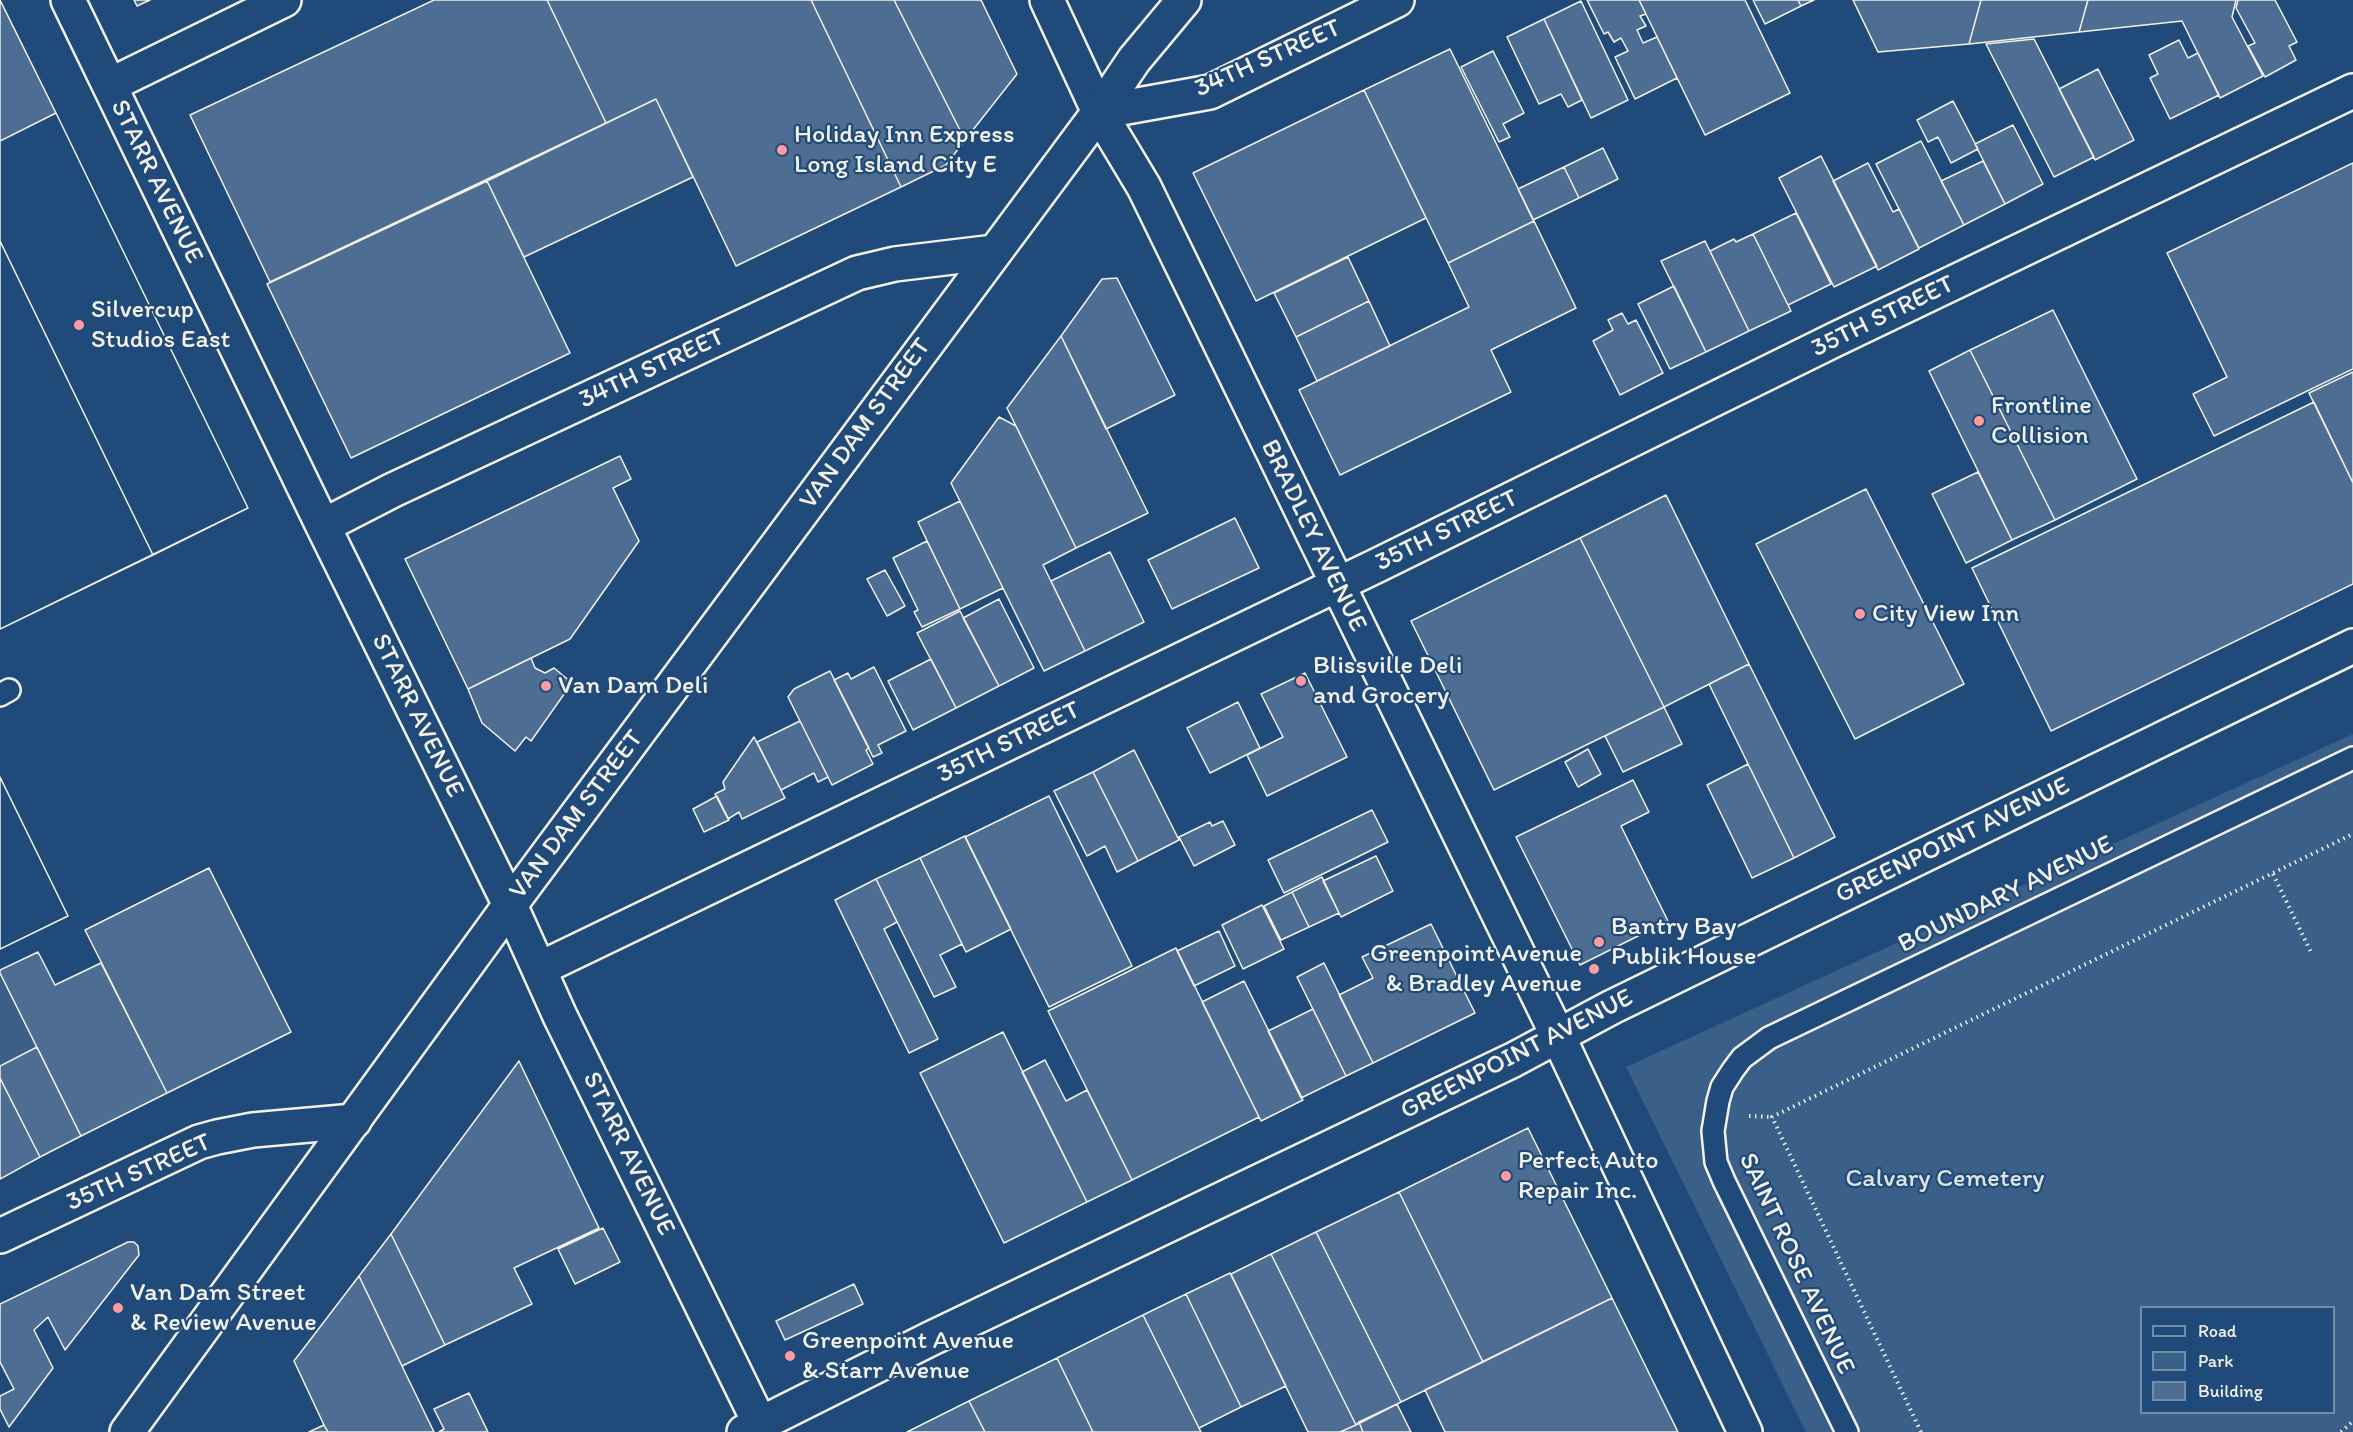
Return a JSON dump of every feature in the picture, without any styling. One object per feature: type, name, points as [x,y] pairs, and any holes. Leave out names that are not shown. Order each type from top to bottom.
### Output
[{"type":"street","name":"STARR AVENUE","points":[[68,0],[510,905],[756,1429]]},
{"type":"street","points":[[110,86],[284,0]]},
{"type":"street","name":"BRADLEY AVENUE","points":[[1047,0],[1100,112],[1144,187],[1558,1036],[1745,1432]]},
{"type":"street","name":"VAN DAM STREET","points":[[127,1432],[510,905],[1100,112],[1134,60],[1184,0]]},
{"type":"street","name":"34TH STREET","points":[[1100,112],[1209,92],[1397,0]]},
{"type":"street","name":"35TH STREET","points":[[539,969],[1337,585],[1834,340],[2353,91]]},
{"type":"street","name":"34TH STREET","points":[[323,526],[393,490],[857,273],[895,264],[994,252]]},
{"type":"street","name":"GREENPOINT AVENUE","points":[[756,1429],[932,1338],[1513,1060],[1623,1002],[2353,646]]},
{"type":"street","name":"35TH STREET","points":[[0,1236],[199,1142],[253,1130],[354,1121]]},
{"type":"lane","name":"BOUNDARY AVENUE","points":[[1715,1114],[1722,1087],[1742,1058],[1769,1038],[2353,758]]},
{"type":"lane","name":"SAINT ROSE AVENUE","points":[[1715,1114],[1713,1131],[1716,1162],[1847,1432]]},
{"type":"path","points":[[1922,1432],[1772,1117],[2353,834]]},
{"type":"path","points":[[2273,874],[2311,952]]},
{"type":"path","points":[[2341,1432],[2353,1421]]},
{"type":"green space","name":"Calvary Cemetery","points":[[2353,734],[2353,1432],[1806,1432],[1626,1067]]},
{"type":"green space","points":[[0,973],[37,1047],[0,1066]]},
{"type":"building","points":[[0,0],[56,113],[0,141]]},
{"type":"building","points":[[134,0],[150,0],[137,6]]},
{"type":"building","points":[[434,0],[547,0],[606,123],[270,282],[190,115]]},
{"type":"building","name":"Holiday Inn Express Long Island City E","points":[[547,0],[811,0],[901,187],[736,266],[656,99],[606,123]]},
{"type":"building","points":[[811,0],[894,0],[965,140],[946,165],[901,187]]},
{"type":"building","points":[[894,0],[981,0],[1017,74],[965,140]]},
{"type":"building","points":[[1587,0],[1639,0],[1646,14],[1640,16],[1646,26],[1637,30],[1643,43],[1657,37],[1677,78],[1635,99],[1615,57],[1628,51],[1621,38],[1614,42],[1608,32],[1604,34]]},
{"type":"building","points":[[1639,0],[1745,0],[1790,93],[1705,135]]},
{"type":"building","points":[[1753,0],[1798,0],[1801,6],[1765,24]]},
{"type":"building","points":[[1798,0],[1814,0],[1801,6]]},
{"type":"building","points":[[1853,0],[1981,0],[1969,44],[1878,52]]},
{"type":"building","points":[[1981,0],[2088,0],[2079,32],[1969,44]]},
{"type":"building","points":[[2088,0],[2236,0],[2232,17],[2263,76],[2220,98],[2182,21],[2079,32]]},
{"type":"building","points":[[2238,0],[2275,0],[2297,42],[2289,46],[2296,60],[2265,77],[2248,46],[2255,43],[2236,8]]},
{"type":"building","points":[[1581,1],[1628,100],[1591,118],[1544,19]]},
{"type":"building","points":[[1544,19],[1582,100],[1568,107],[1561,94],[1539,104],[1507,37]]},
{"type":"building","points":[[2034,39],[2094,157],[2054,177],[1986,44]]},
{"type":"building","points":[[2179,40],[2188,58],[2198,53],[2219,95],[2170,119],[2150,78],[2158,74],[2149,55]]},
{"type":"building","points":[[1450,49],[1534,221],[1448,263],[1364,90]]},
{"type":"building","points":[[1493,51],[1524,113],[1503,124],[1510,137],[1499,142],[1461,67]]},
{"type":"building","points":[[2098,69],[2134,140],[2095,160],[2059,89]]},
{"type":"building","points":[[1364,90],[1426,218],[1256,301],[1193,173]]},
{"type":"building","points":[[656,99],[693,177],[524,257],[487,181]]},
{"type":"building","points":[[1953,101],[1978,149],[1951,163],[1938,137],[1928,142],[1917,120]]},
{"type":"building","name":"Silvercup Studios East","points":[[56,113],[248,508],[0,629],[0,141]]},
{"type":"building","name":"Silvercup Studios East","points":[[56,113],[248,508],[153,555],[0,241],[0,141]]},
{"type":"building","points":[[2013,125],[2043,184],[2005,204],[1975,144]]},
{"type":"building","points":[[1921,141],[1964,225],[1919,248],[1876,164]]},
{"type":"building","points":[[1603,148],[1618,179],[1579,198],[1564,167]]},
{"type":"building","points":[[1821,156],[1877,266],[1834,287],[1779,178]]},
{"type":"building","points":[[1983,161],[2005,204],[1964,225],[1941,181]]},
{"type":"building","points":[[1868,163],[1893,212],[1899,209],[1919,249],[1878,270],[1833,181]]},
{"type":"building","points":[[2353,163],[2353,369],[2214,436],[2193,394],[2227,377],[2167,253]]},
{"type":"building","points":[[1564,167],[1579,198],[1533,220],[1518,189]]},
{"type":"building","points":[[487,181],[570,353],[351,458],[267,284]]},
{"type":"building","points":[[1796,213],[1831,284],[1788,305],[1753,234]]},
{"type":"building","points":[[1534,221],[1576,308],[1491,350],[1511,392],[1340,475],[1299,390],[1469,307],[1448,263]]},
{"type":"building","points":[[1753,234],[1791,311],[1749,331],[1710,251],[1734,239],[1736,242]]},
{"type":"building","points":[[0,241],[153,555],[0,629]]},
{"type":"building","points":[[1705,241],[1749,331],[1706,352],[1661,261]]},
{"type":"building","points":[[1348,257],[1369,301],[1296,337],[1274,293]]},
{"type":"building","points":[[1117,278],[1175,395],[1106,429],[1061,336],[1102,279]]},
{"type":"building","points":[[1674,286],[1706,352],[1670,369],[1638,304]]},
{"type":"building","points":[[1369,301],[1390,346],[1317,381],[1296,337]]},
{"type":"building","points":[[2053,310],[2137,479],[2055,520],[1970,350]]},
{"type":"building","points":[[1622,313],[1628,324],[1636,320],[1663,373],[1620,395],[1593,341],[1613,330],[1608,320]]},
{"type":"building","points":[[1061,336],[1148,513],[1076,548],[1007,408]]},
{"type":"building","name":"Frontline Collision","points":[[1970,350],[2055,520],[2012,540],[1929,371]]},
{"type":"building","points":[[2353,372],[2353,483],[2309,393]]},
{"type":"building","points":[[2314,402],[2353,483],[2353,584],[2051,731],[1972,568]]},
{"type":"building","points":[[999,417],[1016,426],[1076,548],[1043,565],[1085,651],[1044,671],[951,483]]},
{"type":"building","points":[[620,456],[631,479],[613,488],[639,541],[570,639],[468,689],[405,559]]},
{"type":"building","points":[[1978,472],[2012,540],[1966,563],[1932,494]]},
{"type":"building","name":"City View Inn","points":[[1866,489],[1964,684],[1855,739],[1756,544]]},
{"type":"building","points":[[1666,495],[1749,664],[1664,707],[1580,538]]},
{"type":"building","points":[[960,501],[1003,588],[960,609],[918,522]]},
{"type":"building","points":[[1235,518],[1259,568],[1172,609],[1148,560]]},
{"type":"building","points":[[1580,538],[1664,707],[1494,790],[1411,621]]},
{"type":"building","points":[[927,541],[960,609],[922,627],[914,612],[918,610],[893,558]]},
{"type":"building","points":[[1110,552],[1144,622],[1085,651],[1051,581]]},
{"type":"building","points":[[885,570],[905,606],[887,616],[867,579]]},
{"type":"building","points":[[999,599],[1034,668],[999,686],[963,618]]},
{"type":"building","points":[[960,611],[999,686],[956,708],[917,633]]},
{"type":"building","points":[[531,658],[535,668],[545,673],[554,668],[572,683],[531,741],[526,737],[515,751],[482,723],[468,689]]},
{"type":"building","points":[[931,659],[956,708],[913,730],[888,681]]},
{"type":"building","points":[[1749,664],[1835,837],[1794,858],[1709,684]]},
{"type":"building","points":[[874,667],[906,731],[878,745],[882,753],[873,757],[834,680],[848,673],[851,679]]},
{"type":"building","points":[[830,671],[869,748],[866,750],[873,764],[832,785],[788,697],[794,689]]},
{"type":"building","points":[[1305,673],[1347,757],[1267,796],[1247,755],[1283,737],[1261,694]]},
{"type":"building","points":[[1238,702],[1260,748],[1210,773],[1187,728]]},
{"type":"building","points":[[1664,707],[1682,744],[1623,772],[1605,736]]},
{"type":"building","points":[[800,721],[828,777],[818,782],[814,773],[781,790],[757,742]]},
{"type":"building","points":[[754,737],[785,798],[742,819],[739,812],[728,819],[715,794],[725,789],[723,782]]},
{"type":"building","points":[[1588,749],[1601,774],[1578,787],[1565,762]]},
{"type":"building","points":[[1134,750],[1179,840],[1138,861],[1093,772]]},
{"type":"building","points":[[1748,764],[1794,858],[1752,878],[1707,785]]},
{"type":"building","points":[[1093,772],[1138,861],[1117,872],[1105,846],[1087,856],[1054,791]]},
{"type":"building","points":[[0,777],[68,916],[0,949]]},
{"type":"building","points":[[0,777],[68,916],[0,949]]},
{"type":"building","points":[[1633,780],[1649,812],[1621,826],[1668,921],[1580,965],[1516,837]]},
{"type":"building","points":[[717,796],[729,820],[704,832],[693,809]]},
{"type":"building","points":[[1049,796],[1132,966],[1049,1007],[965,837]]},
{"type":"building","points":[[1372,810],[1388,842],[1284,893],[1268,860]]},
{"type":"building","points":[[1223,821],[1235,845],[1194,866],[1179,837],[1210,822],[1212,826]]},
{"type":"building","points":[[965,836],[1011,929],[966,952],[920,858]]},
{"type":"building","points":[[1376,856],[1393,891],[1341,917],[1323,881]]},
{"type":"building","points":[[920,858],[962,944],[940,955],[956,987],[934,997],[876,879]]},
{"type":"building","points":[[209,868],[291,1032],[167,1093],[85,930]]},
{"type":"building","points":[[1322,877],[1339,913],[1309,927],[1292,892]]},
{"type":"building","points":[[876,879],[897,922],[884,929],[938,1039],[909,1053],[835,900]]},
{"type":"building","points":[[1292,892],[1309,927],[1281,940],[1264,906]]},
{"type":"building","points":[[1262,905],[1284,949],[1243,969],[1222,925]]},
{"type":"building","points":[[1431,924],[1475,1013],[1373,1063],[1339,995],[1373,978],[1362,957]]},
{"type":"building","points":[[1219,931],[1235,966],[1194,986],[1177,951]]},
{"type":"building","points":[[1176,948],[1259,1117],[1132,1180],[1048,1011]]},
{"type":"building","points":[[38,952],[55,985],[101,963],[167,1093],[81,1136],[0,973],[0,970]]},
{"type":"building","points":[[1324,963],[1373,1063],[1346,1076],[1297,977]]},
{"type":"building","points":[[1244,981],[1303,1100],[1261,1121],[1202,1002]]},
{"type":"building","points":[[1313,1009],[1346,1076],[1301,1098],[1268,1031]]},
{"type":"building","points":[[1003,1032],[1087,1202],[1004,1243],[920,1073]]},
{"type":"building","points":[[37,1047],[81,1136],[40,1157],[0,1078],[0,1066]]},
{"type":"building","points":[[1045,1060],[1066,1101],[1087,1090],[1132,1180],[1087,1202],[1022,1072]]},
{"type":"building","points":[[519,1061],[599,1228],[514,1268],[532,1304],[445,1345],[391,1234]]},
{"type":"building","points":[[0,1078],[40,1157],[0,1179]]},
{"type":"building","points":[[1528,1128],[1612,1298],[1483,1362],[1399,1192]]},
{"type":"building","points":[[1399,1192],[1483,1362],[1401,1402],[1316,1232]]},
{"type":"building","points":[[603,1228],[620,1262],[575,1284],[558,1249]]},
{"type":"building","points":[[1316,1232],[1401,1402],[1356,1425],[1271,1254]]},
{"type":"building","points":[[391,1234],[445,1345],[402,1366],[359,1276]]},
{"type":"building","points":[[128,1242],[134,1242],[138,1246],[139,1255],[65,1350],[48,1317],[34,1330],[53,1368],[9,1427],[0,1409],[0,1396],[14,1389],[0,1362],[0,1304]]},
{"type":"building","points":[[1271,1254],[1356,1425],[1340,1432],[1308,1432],[1231,1274]]},
{"type":"building","points":[[1230,1273],[1286,1386],[1241,1407],[1186,1294]]},
{"type":"building","points":[[359,1276],[434,1432],[328,1432],[324,1425],[294,1361]]},
{"type":"building","points":[[854,1284],[863,1304],[785,1340],[776,1321]]},
{"type":"building","points":[[1186,1294],[1241,1407],[1199,1428],[1143,1315]]},
{"type":"building","points":[[1612,1298],[1678,1432],[1445,1432],[1425,1390]]},
{"type":"building","points":[[1143,1315],[1201,1432],[1093,1432],[1057,1358]]},
{"type":"building","points":[[1057,1358],[1093,1432],[985,1432],[969,1401]]},
{"type":"building","points":[[469,1393],[488,1432],[439,1432],[444,1429],[434,1409]]},
{"type":"building","points":[[969,1401],[985,1432],[907,1432]]},
{"type":"building","points":[[1397,1404],[1411,1432],[1363,1432],[1359,1422]]},
{"type":"building","points":[[1359,1422],[1363,1432],[1340,1432],[1356,1425]]},
{"type":"building","points":[[324,1425],[328,1432],[309,1432]]},
{"type":"place","name":"Holiday Inn Express Long Island City E","points":[[782,150]]},
{"type":"place","name":"Silvercup Studios East","points":[[79,325]]},
{"type":"place","name":"Frontline Collision","points":[[1979,421]]},
{"type":"place","name":"City View Inn","points":[[1860,614]]},
{"type":"place","name":"Blissville Deli and Grocery","points":[[1301,681]]},
{"type":"place","name":"Van Dam Deli","points":[[546,686]]},
{"type":"place","name":"Bantry Bay Publik House","points":[[1599,942]]},
{"type":"place","name":"Greenpoint Avenue & Bradley Avenue","points":[[1594,969]]},
{"type":"place","name":"Perfect Auto Repair Inc.","points":[[1506,1176]]},
{"type":"place","name":"Van Dam Street & Review Avenue","points":[[118,1308]]},
{"type":"place","name":"Greenpoint Avenue & Starr Avenue","points":[[790,1356]]}]
